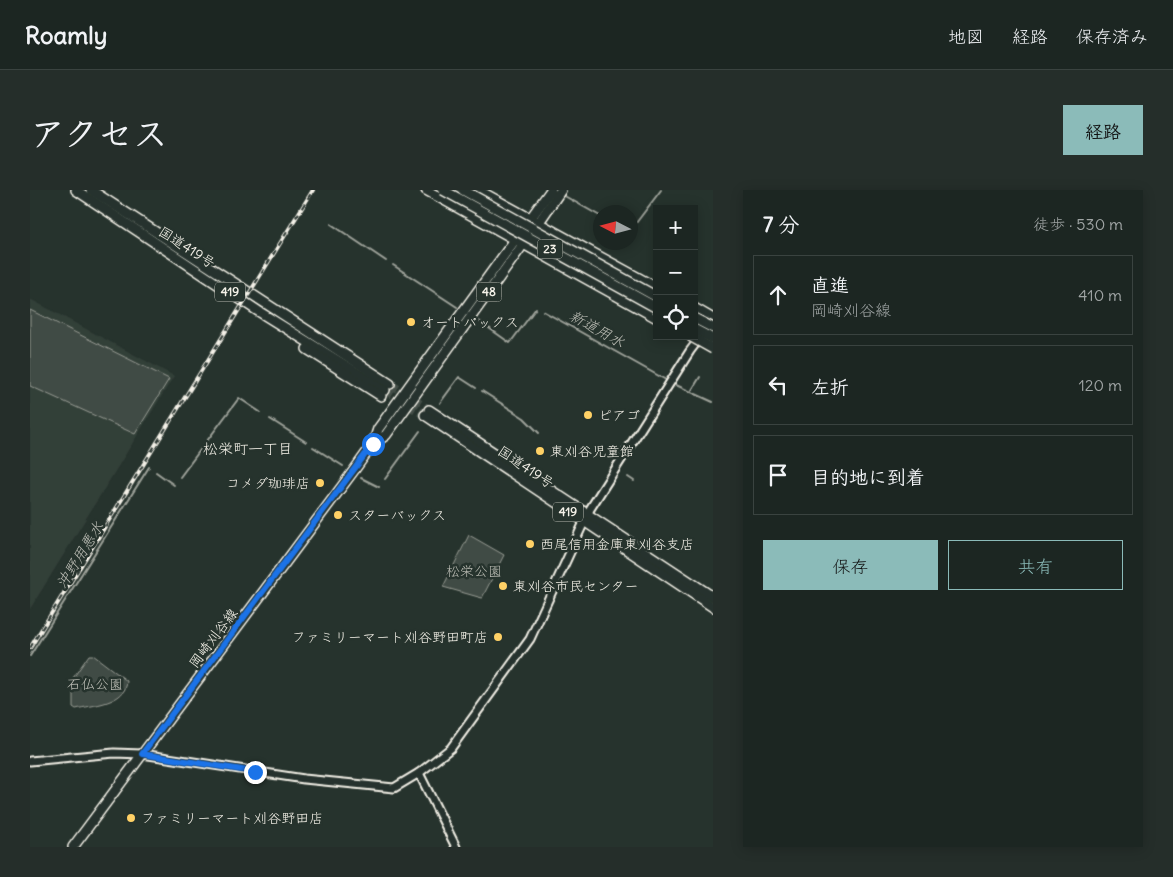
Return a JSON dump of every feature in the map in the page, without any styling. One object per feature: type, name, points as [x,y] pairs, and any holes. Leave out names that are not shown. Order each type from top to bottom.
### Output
[{"type":"main road","name":"国道419号","points":[[76,190],[176,251],[387,387],[203,281],[176,251],[91,190]]},
{"type":"main road","points":[[426,190],[653,316]]},
{"type":"main road","name":"23","points":[[443,190],[653,306]]},
{"type":"main road","name":"23","points":[[463,190],[653,295]]},
{"type":"main road","points":[[478,190],[653,286]]},
{"type":"main road","name":"岡崎刈谷線","points":[[373,444],[386,435],[523,245],[551,190]]},
{"type":"main road","name":"岡崎刈谷線","points":[[73,847],[373,444],[378,429],[514,240],[534,221],[561,190]]},
{"type":"main road","points":[[698,311],[713,320]]},
{"type":"main road","points":[[698,320],[713,328]]},
{"type":"main road","points":[[698,331],[713,339]]},
{"type":"main road","points":[[697,340],[713,349]]},
{"type":"main road","name":"国道419号","points":[[427,412],[713,607]]},
{"type":"main road","name":"国道419号","points":[[585,518],[713,597]]},
{"type":"street","points":[[30,761],[107,754],[142,754],[298,778],[394,788],[419,773],[451,748],[530,639],[585,518],[686,358],[713,320]]},
{"type":"street","points":[[419,773],[456,847]]},
{"type":"shaded area","points":[[30,299],[174,376],[30,609]]},
{"type":"green space","points":[[30,310],[169,379],[135,434],[30,386]]},
{"type":"green space","name":"松栄公園","points":[[469,535],[504,555],[482,598],[443,587]]},
{"type":"green space","name":"石仏公園","points":[[89,655],[93,655],[127,681],[121,695],[115,699],[76,709],[73,707],[73,678]]},
{"type":"waterway","points":[[638,220],[661,190]]},
{"type":"waterway","points":[[561,194],[593,212]]},
{"type":"waterway","name":"新道用水","points":[[331,224],[386,261]]},
{"type":"waterway","name":"新道用水","points":[[393,265],[457,307]]},
{"type":"waterway","name":"新道用水","points":[[479,321],[510,343],[536,308]]},
{"type":"waterway","name":"新道用水","points":[[543,311],[666,380]]},
{"type":"waterway","name":"沖野用悪水","points":[[440,403],[459,377],[476,388]]},
{"type":"waterway","name":"沖野用悪水","points":[[692,390],[700,377]]},
{"type":"waterway","name":"新道用水","points":[[676,385],[713,402]]},
{"type":"waterway","name":"沖野用悪水","points":[[482,391],[524,418],[539,433]]},
{"type":"waterway","name":"沖野用悪水","points":[[180,477],[239,398],[260,412]]},
{"type":"waterway","name":"沖野用悪水","points":[[270,419],[306,442]]},
{"type":"waterway","name":"沖野用悪水","points":[[385,479],[420,431]]},
{"type":"waterway","name":"沖野用悪水","points":[[313,447],[343,466]]},
{"type":"waterway","name":"沖野用悪水","points":[[30,656],[149,467]]},
{"type":"waterway","name":"沖野用悪水","points":[[156,472],[174,485]]},
{"type":"waterway","name":"沖野用悪水","points":[[628,477],[634,481]]},
{"type":"waterway","name":"沖野用悪水","points":[[361,478],[379,487]]},
{"type":"tunnel","points":[[390,384],[429,410]]},
{"type":"tunnel","points":[[385,390],[425,415]]},
{"type":"railway","points":[[30,648],[313,190]]},
{"type":"place","name":"オートバックス","points":[[411,322]]},
{"type":"place","name":"ピアゴ","points":[[588,415]]},
{"type":"place","name":"東刈谷児童館","points":[[540,451]]},
{"type":"place","name":"コメダ珈琲店","points":[[320,483]]},
{"type":"place","name":"スターバックス","points":[[338,515]]},
{"type":"place","name":"西尾信用金庫東刈谷支店","points":[[530,544]]},
{"type":"place","name":"東刈谷市民センター","points":[[503,586]]},
{"type":"place","name":"ファミリーマート刈谷野田町店","points":[[498,637]]},
{"type":"place","name":"ファミリーマート刈谷野田店","points":[[131,818]]},
{"type":"district","name":"松栄町一丁目","points":[[248,449]]},
{"type":"route","points":[[255,772],[142,754],[373,444]]}]
